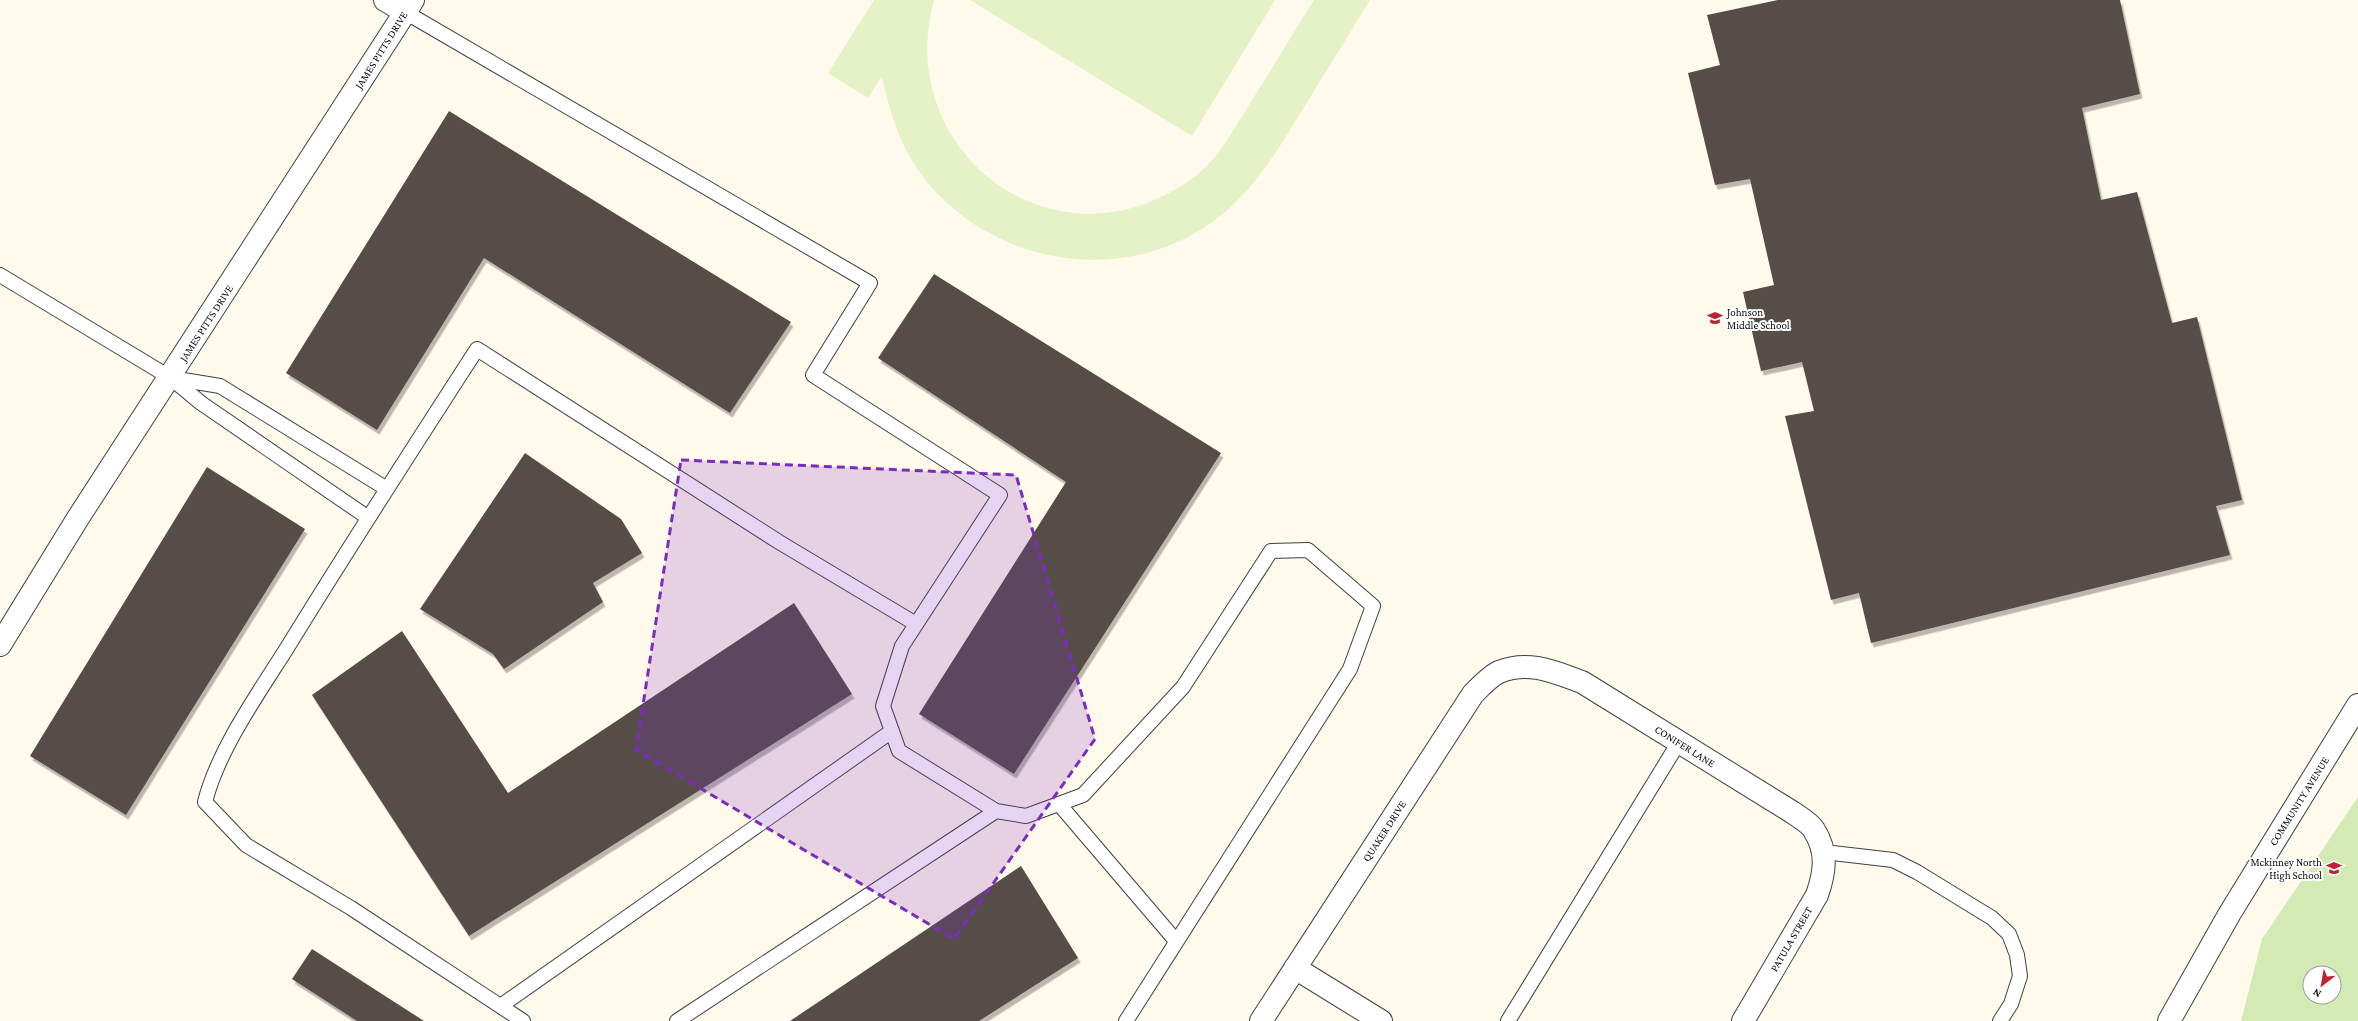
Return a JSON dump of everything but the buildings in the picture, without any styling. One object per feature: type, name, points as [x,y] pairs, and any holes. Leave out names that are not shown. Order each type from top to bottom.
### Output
[{"type":"street","points":[[385,0],[409,6]]},
{"type":"street","name":"JAMES PITTS DRIVE","points":[[0,645],[78,518],[171,378],[409,6]]},
{"type":"street","name":"CONIFER LANE","points":[[1528,666],[1550,670],[1582,682],[1792,812],[1814,829],[1824,852]]},
{"type":"street","name":"QUAKER DRIVE","points":[[1261,1021],[1473,694],[1498,673],[1528,666]]},
{"type":"street","name":"COMMUNITY AVENUE","points":[[2169,1021],[2230,913],[2358,705]]},
{"type":"street","name":"PATULA STREET","points":[[1743,1021],[1817,895],[1824,875],[1824,852]]},
{"type":"street","points":[[1295,968],[1381,1021]]},
{"type":"lane","points":[[409,6],[870,283],[813,376],[1000,496],[902,646],[883,706],[899,751],[996,811],[1026,816],[1083,795],[1183,687],[1271,551],[1308,550],[1373,606],[1350,669],[1126,1021]]},
{"type":"lane","points":[[0,274],[171,378],[201,403],[367,518]]},
{"type":"lane","points":[[523,1021],[502,1005],[351,908],[246,845],[205,802],[211,778],[249,709],[367,518],[477,349],[772,538],[916,624]]},
{"type":"lane","points":[[171,378],[220,386],[387,489]]},
{"type":"lane","points":[[502,1005],[892,731]]},
{"type":"lane","points":[[1508,1021],[1679,742]]},
{"type":"lane","points":[[1059,804],[1176,941]]},
{"type":"lane","points":[[677,1021],[996,811]]},
{"type":"lane","points":[[1824,852],[1893,860],[1917,872],[1992,918],[2009,934],[2017,955],[2020,976],[2011,1004],[2000,1021]]},
{"type":"highlighted area","points":[[681,460],[1016,475],[1095,739],[954,939],[636,750]]},
{"type":"green space","points":[[874,0],[934,0],[927,51],[935,98],[955,140],[985,174],[1023,199],[1066,212],[1114,212],[1163,196],[1192,179],[1214,158],[1228,139],[1314,0],[1370,0],[1268,164],[1247,190],[1224,213],[1190,236],[1153,251],[1114,259],[1075,259],[1036,252],[999,238],[965,218],[935,191],[915,165],[900,137],[882,76],[868,98],[828,73]]},
{"type":"green space","points":[[970,0],[1275,0],[1192,136]]},
{"type":"green space","name":"Mckinney North High School","points":[[2358,797],[2358,1021],[2241,1021],[2262,939]]},
{"type":"place","name":"Johnson Middle School","points":[[1715,318]]},
{"type":"place","name":"Mckinney North High School","points":[[2334,868]]}]
